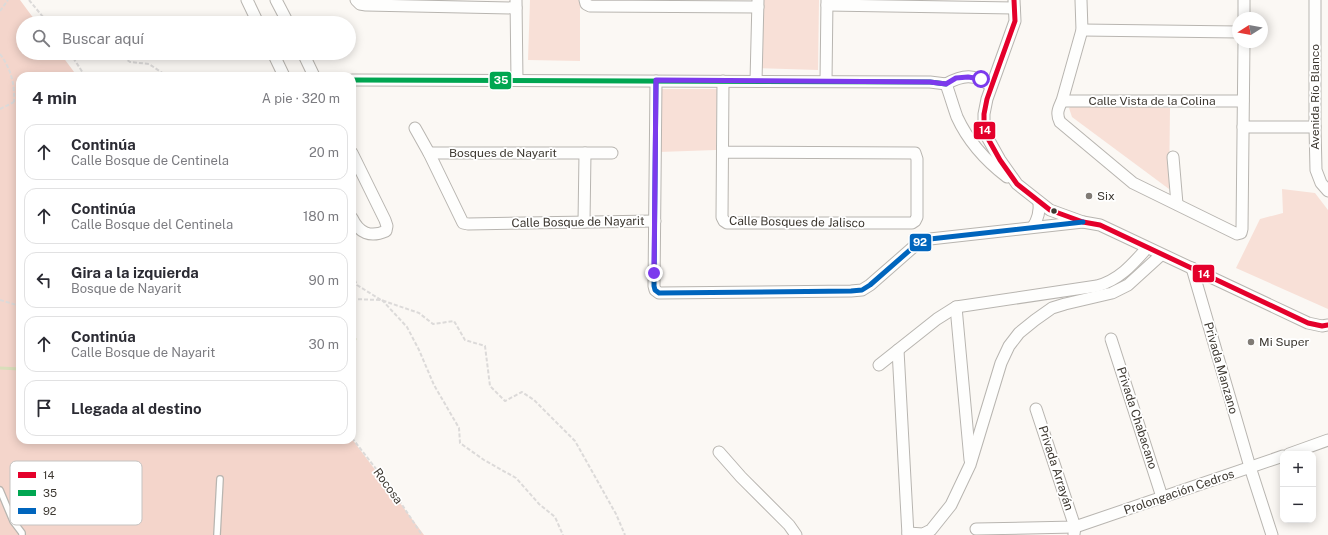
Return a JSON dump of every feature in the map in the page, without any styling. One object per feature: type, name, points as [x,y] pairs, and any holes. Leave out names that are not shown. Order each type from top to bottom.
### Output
[{"type":"street","points":[[247,0],[255,16]]},
{"type":"street","points":[[276,0],[284,16]]},
{"type":"street","points":[[356,0],[360,4],[366,5],[516,4],[516,80]]},
{"type":"street","points":[[1081,0],[1082,30],[1062,102],[1057,112],[1060,122],[1133,184],[1237,234],[1241,233],[1242,229],[1244,48]]},
{"type":"street","points":[[1244,0],[1244,12]]},
{"type":"street","name":"Avenida Río Blanco","points":[[1316,0],[1316,170],[1321,183],[1328,192]]},
{"type":"street","points":[[585,2],[590,6],[758,3],[756,81]]},
{"type":"street","points":[[826,81],[827,2],[1014,4],[1015,20],[991,86],[984,114],[984,127],[990,144],[1017,184]]},
{"type":"street","points":[[1082,30],[1232,32]]},
{"type":"street","points":[[276,60],[282,72]]},
{"type":"street","points":[[306,60],[312,72]]},
{"type":"street","points":[[356,80],[826,81],[930,82],[946,84],[956,78],[968,77],[981,79],[991,86]]},
{"type":"street","points":[[655,221],[656,80]]},
{"type":"street","name":"Calle Bosques de Jalisco","points":[[723,81],[722,217],[724,221],[912,223],[917,217],[917,159],[915,153],[723,152]]},
{"type":"street","points":[[946,84],[957,117],[979,152],[993,166],[1050,210],[1083,222],[1100,225],[1161,255],[1308,322],[1322,326],[1328,325]]},
{"type":"street","name":"Calle Vista de la Colina","points":[[1062,102],[1243,101]]},
{"type":"street","points":[[966,133],[984,127]]},
{"type":"street","points":[[1243,127],[1315,127]]},
{"type":"street","points":[[415,128],[430,153]]},
{"type":"street","name":"Bosques de Nayarit","points":[[463,223],[430,153],[612,153]]},
{"type":"street","points":[[584,222],[585,153]]},
{"type":"street","points":[[1173,157],[1177,204]]},
{"type":"street","points":[[356,161],[387,226],[386,231],[379,234],[370,235],[356,225]]},
{"type":"street","points":[[1033,227],[1040,210],[1039,202]]},
{"type":"street","name":"Calle Bosque de Nayarit","points":[[463,223],[655,221],[654,286],[655,290],[659,293],[862,290],[870,285],[918,243],[930,239],[1083,222]]},
{"type":"street","points":[[879,365],[937,319],[956,307],[1097,286],[1114,280],[1128,269],[1147,248]]},
{"type":"street","points":[[898,350],[908,534],[923,534],[932,530],[951,505],[970,465],[1000,363],[1009,346],[1019,332],[1052,308],[1112,293],[1128,285],[1161,255]]},
{"type":"street","name":"Privada Manzano","points":[[1192,268],[1250,467],[1272,535]]},
{"type":"street","points":[[1050,294],[1052,308]]},
{"type":"street","points":[[956,307],[970,465]]},
{"type":"street","name":"Privada Chabacano","points":[[1111,339],[1162,497]]},
{"type":"street","name":"Privada Arrayán","points":[[1036,409],[1075,531]]},
{"type":"street","points":[[1297,451],[1328,440]]},
{"type":"street","points":[[719,452],[741,477],[789,525],[796,535]]},
{"type":"street","name":"Prolongación Cedros","points":[[976,529],[998,532],[1075,531],[1162,497],[1280,457]]},
{"type":"lane","points":[[217,535],[220,479]]},
{"type":"lane","points":[[0,490],[10,513]]},
{"type":"lane","points":[[16,525],[22,535]]},
{"type":"path","points":[[0,11],[8,0]]},
{"type":"path","points":[[29,0],[42,16]]},
{"type":"path","points":[[0,54],[6,63],[13,80],[15,91],[14,102],[0,109]]},
{"type":"path","points":[[75,60],[82,72]]},
{"type":"path","points":[[127,60],[130,62],[149,64],[161,72]]},
{"type":"path","points":[[356,284],[357,286],[381,300],[420,313],[433,324],[454,321],[465,340],[485,346],[490,386],[505,401],[522,392],[534,400],[574,441],[616,514],[625,535]]},
{"type":"path","points":[[356,299],[381,300],[407,327],[434,385],[459,428],[460,443],[484,460],[516,478],[539,504],[555,517],[563,535]]},
{"type":"path","points":[[0,300],[16,305]]},
{"type":"path","name":"Rocosa","points":[[356,443],[391,488],[422,535]]},
{"type":"shaded area","points":[[0,0],[20,0],[32,16],[16,16],[16,60],[65,60],[74,72],[16,72],[16,444],[356,444],[424,535],[0,535]]},
{"type":"shaded area","points":[[530,0],[580,0],[580,61],[528,60]]},
{"type":"shaded area","points":[[761,0],[819,0],[818,70],[758,68]]},
{"type":"shaded area","points":[[659,89],[717,89],[716,150],[659,152]]},
{"type":"shaded area","points":[[1074,104],[1170,108],[1169,189],[1072,117],[1069,108]]},
{"type":"shaded area","points":[[1282,189],[1315,193],[1328,210],[1328,309],[1236,268],[1260,219],[1283,213]]},
{"type":"waterway","points":[[0,368],[16,369]]},
{"type":"transit line","name":"14","points":[[1014,0],[1015,21],[987,99],[984,114],[984,127],[986,135],[1000,160],[1017,184],[1050,210],[1083,222],[1100,225],[1308,323],[1322,326],[1328,325]]},
{"type":"transit line","name":"35","points":[[356,80],[930,82],[946,84]]},
{"type":"transit line","name":"92","points":[[656,81],[654,286],[655,290],[659,293],[862,290],[870,285],[918,243],[930,239],[1083,222]]},
{"type":"place","name":"Six","points":[[1089,196]]},
{"type":"place","name":"Mi Super","points":[[1251,342]]},
{"type":"route","points":[[654,273],[656,80],[930,82],[946,84],[956,78],[968,77],[981,79]]}]
